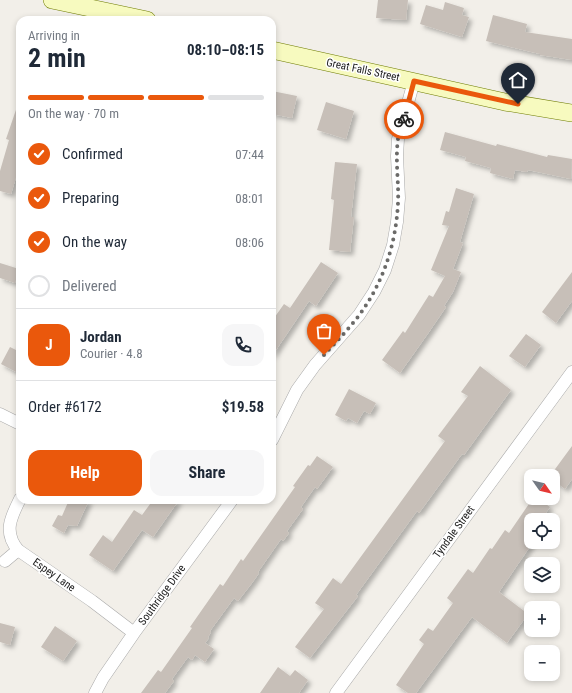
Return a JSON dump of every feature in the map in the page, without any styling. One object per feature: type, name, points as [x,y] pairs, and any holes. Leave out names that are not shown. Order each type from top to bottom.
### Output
[{"type":"main road","points":[[52,0],[128,16]]},
{"type":"main road","name":"Great Falls Street","points":[[276,51],[505,102],[572,113]]},
{"type":"street","points":[[276,432],[297,390],[315,365],[360,315],[385,270],[393,245],[397,222],[398,139],[414,81]]},
{"type":"street","name":"Tyndale Street","points":[[336,693],[572,372]]},
{"type":"street","points":[[0,414],[16,422]]},
{"type":"street","points":[[5,561],[18,550],[11,537],[9,528],[11,517],[18,504]]},
{"type":"street","name":"Southridge Drive","points":[[95,693],[103,678],[134,633],[229,504]]},
{"type":"street","name":"Espey Lane","points":[[18,550],[92,601],[134,633]]},
{"type":"building","points":[[378,0],[408,0],[406,20],[376,18]]},
{"type":"building","points":[[445,2],[464,8],[462,15],[469,17],[462,37],[420,24],[426,5],[443,10]]},
{"type":"building","points":[[493,15],[527,24],[525,32],[572,39],[572,60],[540,55],[486,41]]},
{"type":"building","points":[[276,92],[297,96],[292,118],[276,115]]},
{"type":"building","points":[[326,102],[354,111],[346,139],[317,130]]},
{"type":"building","points":[[16,110],[16,177],[11,194],[0,191],[0,171],[9,140],[6,139]]},
{"type":"building","points":[[445,132],[496,146],[497,144],[547,157],[548,155],[572,159],[571,179],[528,170],[527,172],[515,170],[513,179],[490,173],[491,168],[465,161],[466,157],[440,150]]},
{"type":"building","points":[[335,162],[357,164],[351,217],[354,217],[350,252],[329,250],[334,200],[331,199]]},
{"type":"building","points":[[456,188],[474,194],[460,242],[463,243],[453,269],[461,272],[453,292],[444,306],[446,307],[400,373],[382,360],[403,331],[405,333],[429,295],[433,297],[445,276],[431,270],[449,226],[442,225],[446,211],[449,212]]},
{"type":"building","points":[[321,262],[338,273],[316,306],[309,301],[276,350],[276,315],[284,304],[290,308]]},
{"type":"building","points":[[0,263],[16,268],[15,283],[0,278]]},
{"type":"building","points":[[572,272],[572,301],[556,323],[542,312]]},
{"type":"building","points":[[526,334],[541,345],[525,367],[509,356]]},
{"type":"building","points":[[10,347],[16,350],[16,372],[1,364]]},
{"type":"building","points":[[480,366],[511,390],[464,455],[462,454],[419,513],[417,511],[356,595],[358,596],[310,658],[295,647],[324,609],[315,603],[333,578],[341,584],[445,441],[438,436],[468,396],[461,392]]},
{"type":"building","points":[[349,389],[376,403],[370,414],[364,411],[357,423],[348,418],[346,421],[335,415]]},
{"type":"building","points":[[572,446],[572,479],[565,489],[560,485],[560,469],[555,469]]},
{"type":"building","points":[[317,456],[333,467],[317,489],[315,487],[301,507],[303,509],[287,531],[289,533],[283,541],[281,539],[252,583],[238,601],[234,598],[210,631],[209,638],[205,643],[214,649],[205,662],[195,655],[192,660],[188,657],[172,679],[174,681],[165,693],[141,693],[158,670],[161,672],[192,628],[190,627],[220,584],[223,586],[241,559],[243,561],[295,487],[293,486],[308,465],[310,466]]},
{"type":"building","points":[[67,504],[87,504],[77,526],[68,525],[64,533],[52,526],[58,515],[62,516]]},
{"type":"building","points":[[150,504],[176,504],[153,537],[142,530],[113,571],[89,555],[103,535],[112,542],[134,510],[142,515]]},
{"type":"building","points":[[528,505],[547,505],[550,507],[546,513],[524,513],[524,549],[528,549],[499,592],[524,611],[524,620],[507,643],[472,617],[416,693],[408,693],[396,685],[424,644],[419,640],[428,628],[433,631],[453,603],[447,598],[468,569],[473,573],[490,548],[492,549],[505,530],[509,533]]},
{"type":"building","points":[[0,623],[15,627],[10,645],[0,642]]},
{"type":"building","points":[[55,626],[77,641],[63,661],[41,647]]},
{"type":"building","points":[[278,667],[290,676],[295,670],[308,680],[299,693],[260,693]]},
{"type":"way so far","points":[[324,355],[360,315],[385,270],[393,245],[397,222],[398,139],[404,119]]},
{"type":"route","points":[[404,119],[414,81],[518,104]]}]
